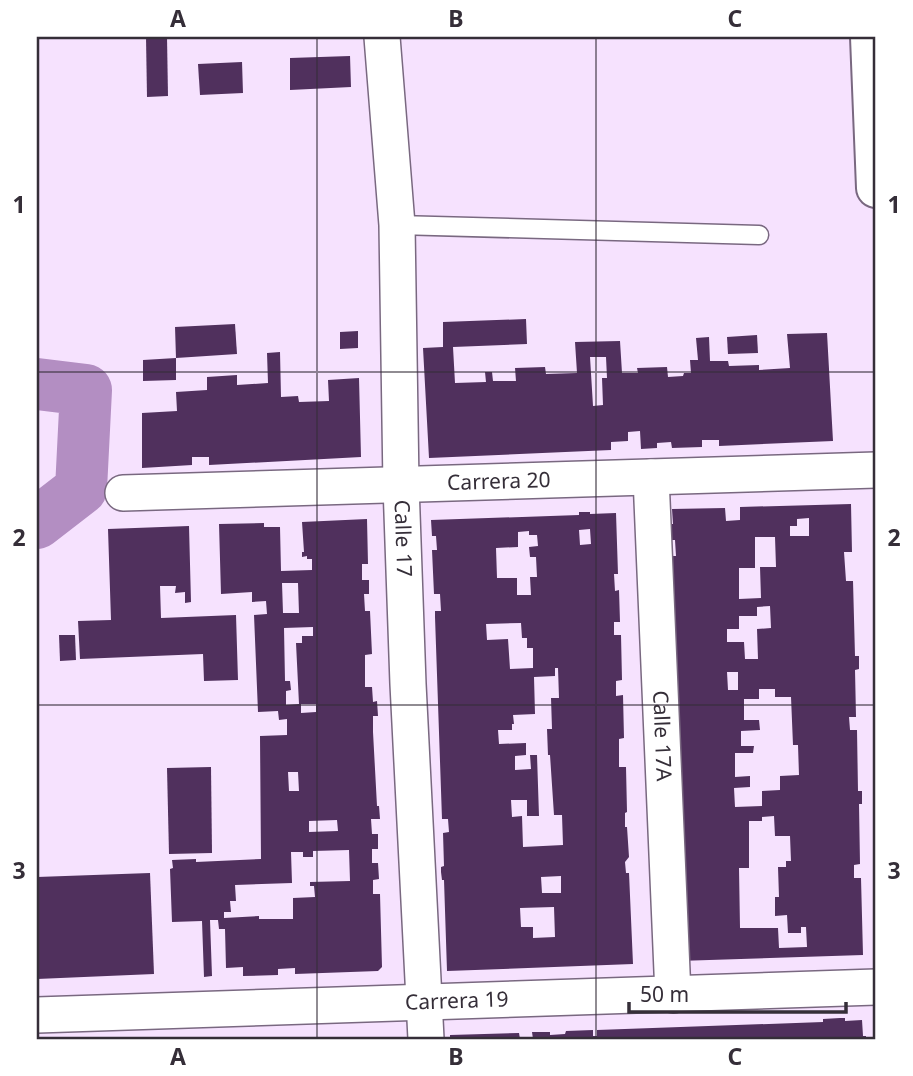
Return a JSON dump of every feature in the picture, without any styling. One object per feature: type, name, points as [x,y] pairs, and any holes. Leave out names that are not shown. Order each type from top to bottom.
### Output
[{"type":"street","name":"Calle 17","points":[[382,37],[397,225],[401,485],[411,764],[426,1039]]},
{"type":"street","points":[[870,37],[876,188]]},
{"type":"street","name":"Carrera 20","points":[[122,493],[876,470]]},
{"type":"street","name":"Calle 17A","points":[[650,477],[673,995]]},
{"type":"street","name":"Carrera 19","points":[[37,1014],[876,987]]},
{"type":"lane","points":[[397,225],[759,234]]},
{"type":"building","points":[[146,37],[167,37],[168,96],[147,97]]},
{"type":"building","points":[[350,56],[351,87],[290,90],[290,58]]},
{"type":"building","points":[[242,62],[243,93],[200,95],[198,64]]},
{"type":"building","points":[[526,319],[527,344],[453,347],[455,383],[486,382],[485,372],[492,372],[493,381],[516,381],[515,368],[545,367],[546,374],[577,373],[575,342],[620,341],[622,373],[638,373],[637,368],[667,367],[668,377],[691,373],[690,360],[698,360],[696,338],[709,337],[710,361],[728,361],[729,366],[759,365],[759,370],[790,368],[787,334],[827,333],[833,441],[719,446],[719,440],[702,440],[702,447],[672,448],[671,442],[657,443],[657,448],[641,449],[640,431],[628,432],[628,441],[611,442],[611,450],[429,458],[423,348],[443,347],[443,322]],"holes":[[[590,357],[606,357],[607,378],[602,378],[603,405],[593,406]]]},
{"type":"building","points":[[235,324],[237,354],[176,358],[175,327]]},
{"type":"building","points":[[358,331],[358,348],[340,349],[340,332]]},
{"type":"building","points":[[757,335],[758,353],[728,354],[727,337]]},
{"type":"building","points":[[280,352],[281,397],[298,396],[299,402],[329,401],[328,380],[359,378],[361,457],[209,465],[209,457],[192,457],[192,465],[142,468],[142,413],[177,411],[176,392],[207,390],[207,377],[237,375],[237,385],[268,383],[267,353]]},
{"type":"building","points":[[176,358],[176,380],[143,381],[143,360]]},
{"type":"building","points":[[851,504],[852,552],[844,552],[846,581],[853,581],[855,656],[859,656],[859,669],[855,670],[856,717],[849,717],[850,730],[857,730],[858,791],[862,791],[862,804],[859,804],[860,864],[854,865],[854,878],[861,878],[863,955],[678,961],[669,631],[676,631],[675,616],[668,616],[667,556],[676,556],[675,540],[666,540],[666,524],[673,524],[672,509],[725,508],[726,521],[740,520],[740,507]],"holes":[[[809,518],[809,536],[790,536],[790,526],[797,526],[797,519]],[[755,537],[775,537],[776,567],[760,567],[761,598],[739,599],[739,568],[755,568]],[[770,606],[771,628],[757,629],[758,659],[745,659],[744,642],[727,642],[727,629],[739,629],[739,616],[757,616],[757,607]],[[727,672],[738,672],[738,690],[728,690]],[[759,689],[775,689],[775,697],[791,697],[793,745],[798,745],[799,775],[780,776],[780,790],[762,791],[762,806],[735,807],[734,788],[750,787],[750,776],[735,777],[735,753],[753,753],[754,746],[741,746],[741,731],[760,730],[759,720],[744,720],[744,699],[759,699]],[[774,816],[775,836],[790,836],[791,861],[786,861],[786,867],[778,867],[779,897],[775,897],[775,916],[787,915],[788,933],[801,933],[801,927],[806,927],[807,947],[779,948],[778,928],[740,928],[739,868],[749,868],[749,821],[762,821],[762,817]]]},
{"type":"building","points":[[579,512],[616,513],[618,574],[614,574],[615,591],[619,590],[620,622],[614,622],[614,635],[621,635],[622,680],[616,681],[616,696],[623,695],[624,738],[619,739],[619,767],[626,767],[625,827],[629,857],[625,862],[626,873],[629,873],[633,964],[447,971],[444,880],[441,867],[444,866],[443,833],[449,832],[448,819],[442,819],[435,617],[435,611],[441,611],[440,594],[434,594],[432,550],[437,550],[436,536],[432,536],[431,520],[579,515]],"holes":[[[590,529],[591,544],[580,545],[579,530]],[[529,531],[529,535],[537,535],[538,546],[529,547],[530,557],[536,557],[537,577],[530,577],[531,595],[517,595],[517,578],[497,578],[496,548],[518,547],[518,532]],[[521,623],[522,638],[527,638],[527,648],[533,648],[533,668],[510,669],[508,639],[487,640],[486,624]],[[555,668],[558,668],[559,698],[551,698],[552,729],[547,729],[548,755],[554,815],[562,815],[563,845],[523,847],[522,816],[512,817],[511,800],[527,800],[527,816],[539,816],[537,755],[530,755],[531,769],[515,770],[515,756],[526,755],[526,743],[499,744],[498,730],[512,730],[513,715],[535,714],[534,677],[555,676]],[[561,876],[561,893],[542,893],[541,877]],[[554,907],[555,937],[533,938],[533,927],[521,927],[520,908]]]},
{"type":"building","points":[[367,519],[368,564],[362,564],[362,580],[369,580],[369,594],[364,594],[365,611],[370,611],[372,654],[365,655],[365,687],[372,687],[378,716],[373,716],[373,732],[380,819],[371,819],[372,834],[378,834],[378,849],[372,849],[372,863],[378,863],[379,879],[373,880],[373,894],[380,894],[382,967],[378,971],[295,974],[295,968],[278,969],[278,975],[243,976],[243,967],[226,968],[225,929],[219,929],[218,920],[210,920],[212,976],[204,977],[202,921],[172,922],[172,860],[196,859],[196,862],[261,859],[260,736],[287,735],[287,719],[279,720],[278,711],[258,712],[254,615],[267,614],[266,601],[252,602],[252,592],[221,594],[219,524],[264,523],[264,527],[280,527],[281,571],[312,570],[312,559],[302,557],[302,522]],"holes":[[[282,583],[298,583],[299,613],[283,613]],[[313,627],[313,636],[302,636],[302,643],[296,643],[299,704],[286,705],[286,691],[291,690],[290,681],[285,681],[284,628]],[[301,704],[316,704],[316,712],[301,713]],[[288,772],[298,772],[299,791],[289,791]],[[337,820],[338,831],[309,832],[309,821]],[[349,850],[350,881],[310,882],[310,886],[314,886],[315,897],[293,898],[293,919],[259,919],[259,916],[224,918],[224,912],[231,912],[230,901],[236,901],[235,885],[292,883],[291,852],[303,852],[303,857],[313,857],[313,851]]]},
{"type":"building","points":[[189,526],[191,602],[185,603],[185,592],[175,593],[176,586],[160,586],[161,618],[236,615],[238,680],[204,681],[203,654],[80,659],[78,621],[111,620],[108,529]]},
{"type":"building","points":[[59,635],[75,635],[76,660],[60,661]]},
{"type":"building","points":[[211,767],[212,853],[169,854],[167,768]]},
{"type":"building","points":[[150,873],[154,974],[37,979],[37,877]]},
{"type":"building","points":[[845,1018],[845,1021],[862,1020],[863,1036],[866,1036],[866,1039],[533,1039],[532,1032],[550,1032],[550,1035],[565,1034],[566,1031],[593,1030],[593,1036],[597,1036],[597,1030],[823,1022],[823,1019]]},
{"type":"building","points":[[519,1033],[520,1039],[450,1039],[450,1035]]},
{"type":"waterway","points":[[37,384],[86,390],[81,489],[37,523]]}]
